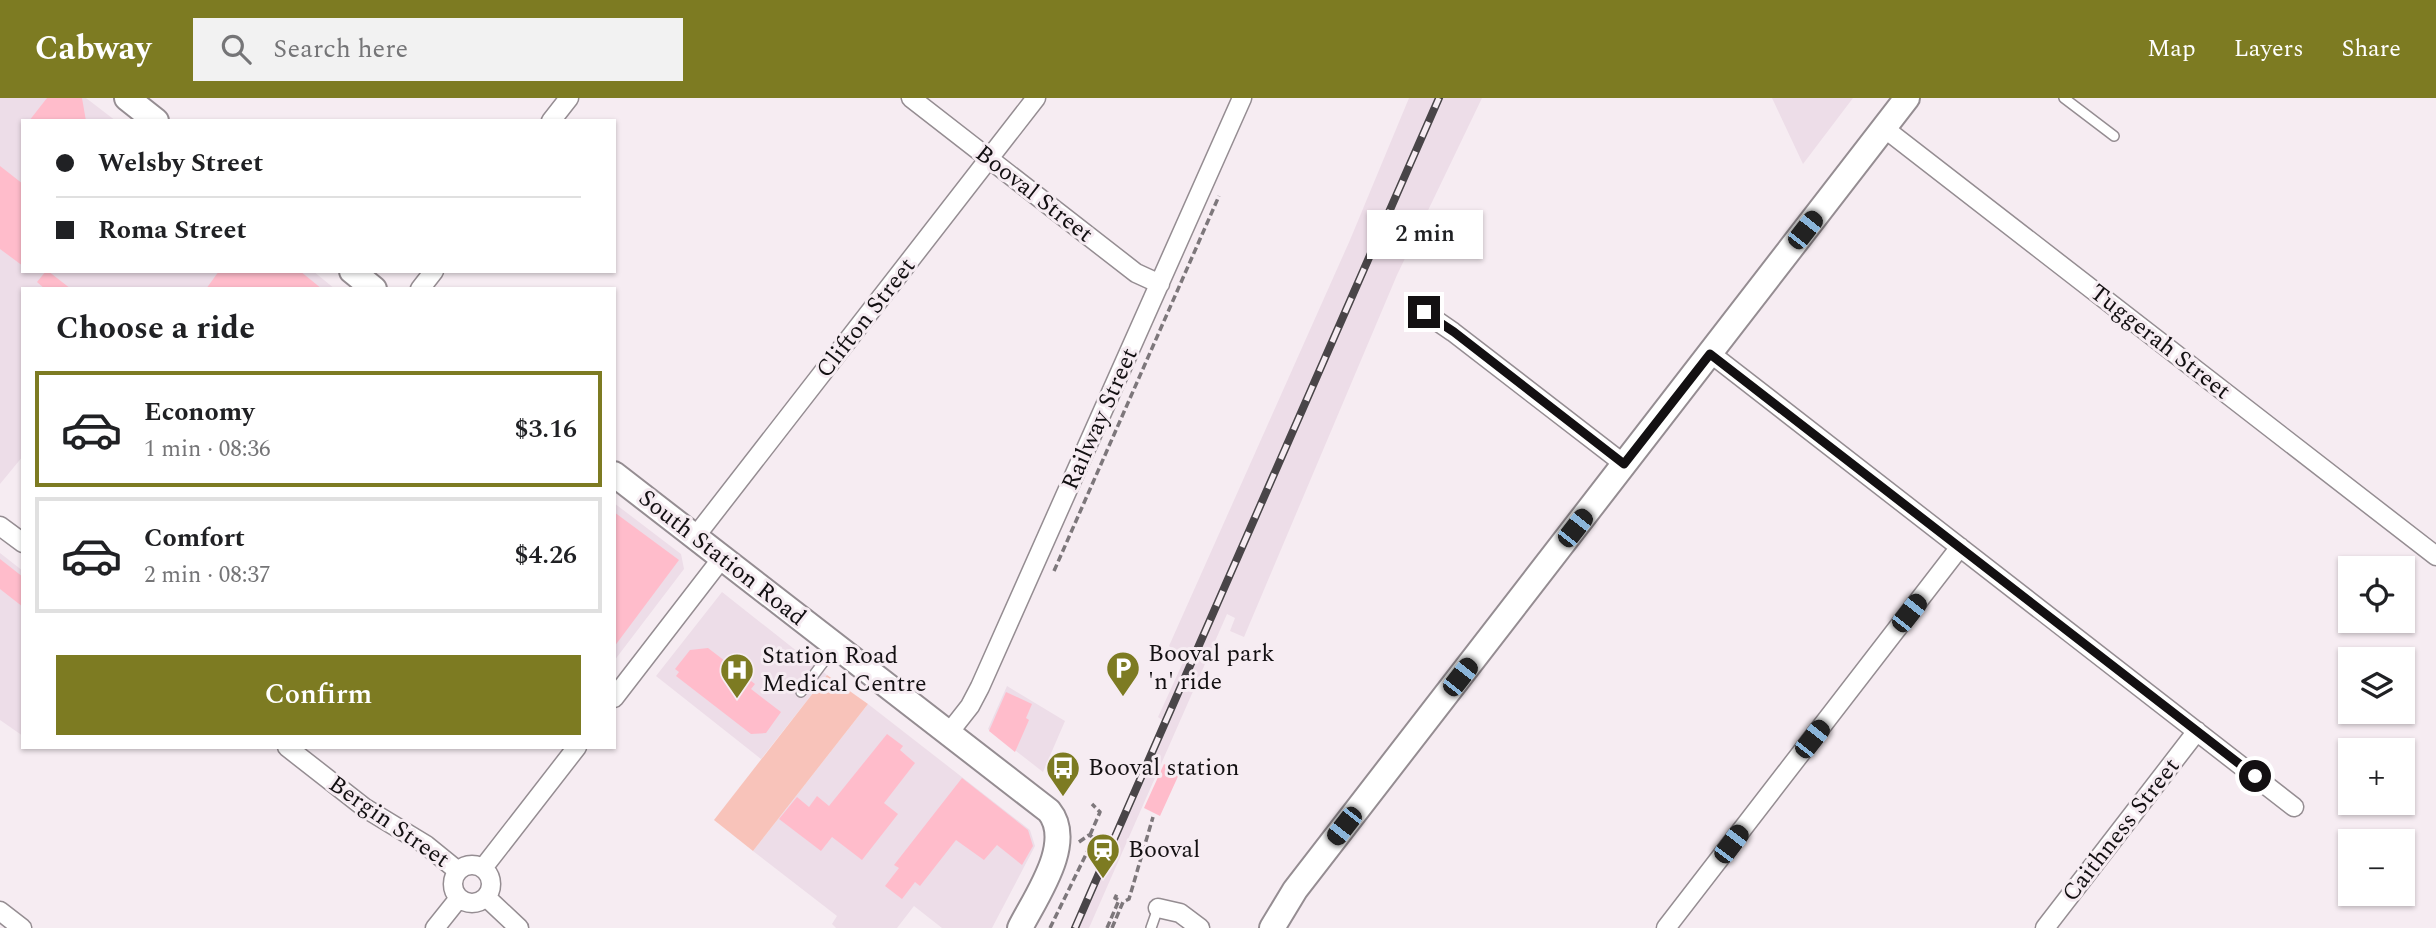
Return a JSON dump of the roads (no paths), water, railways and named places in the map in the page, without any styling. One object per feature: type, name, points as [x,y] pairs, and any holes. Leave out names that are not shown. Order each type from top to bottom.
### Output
[{"type":"street","points":[[127,98],[153,119]]},
{"type":"street","points":[[553,119],[569,98]]},
{"type":"street","name":"Booval Street","points":[[911,98],[1136,273],[1160,284]]},
{"type":"street","name":"Clifton Street","points":[[695,537],[1036,98]]},
{"type":"street","name":"Railway Street","points":[[948,734],[970,706],[980,687],[1242,98]]},
{"type":"street","points":[[1272,928],[1295,890],[1908,98]]},
{"type":"street","name":"Tuggerah Street","points":[[1884,128],[2436,556]]},
{"type":"street","points":[[354,273],[372,287]]},
{"type":"street","points":[[422,287],[432,273]]},
{"type":"street","points":[[1424,312],[1454,332],[1624,464]]},
{"type":"street","points":[[1710,354],[2294,807]]},
{"type":"street","name":"South Station Road","points":[[616,476],[1049,811],[1057,826],[1056,854],[1020,928]]},
{"type":"street","points":[[0,526],[21,542]]},
{"type":"street","points":[[1666,928],[1960,547]]},
{"type":"street","points":[[616,695],[722,558]]},
{"type":"street","name":"Caithness Street","points":[[2045,928],[2197,732]]},
{"type":"street","name":"Bergin Street","points":[[289,749],[365,808],[426,845],[458,872]]},
{"type":"street","points":[[483,868],[575,749]]},
{"type":"street","points":[[469,865],[483,868],[491,883],[486,897],[474,903],[459,898],[453,885],[458,872],[469,865]]},
{"type":"street","points":[[1291,928],[1295,890]]},
{"type":"street","points":[[486,897],[519,928]]},
{"type":"street","points":[[435,928],[459,898]]},
{"type":"street","points":[[1158,908],[1180,914],[1200,928]]},
{"type":"street","points":[[0,911],[22,928]]},
{"type":"lane","points":[[2064,98],[2114,136]]},
{"type":"lane","points":[[801,692],[835,646]]},
{"type":"lane","points":[[1151,928],[1158,908]]},
{"type":"railway","points":[[1075,928],[1439,98]]},
{"type":"place","name":"Booval park 'n' ride","points":[[1123,698]]},
{"type":"place","name":"Station Road Medical Centre","points":[[737,700]]},
{"type":"place","name":"Booval station","points":[[1063,798]]},
{"type":"place","name":"Booval","points":[[1103,880]]}]
